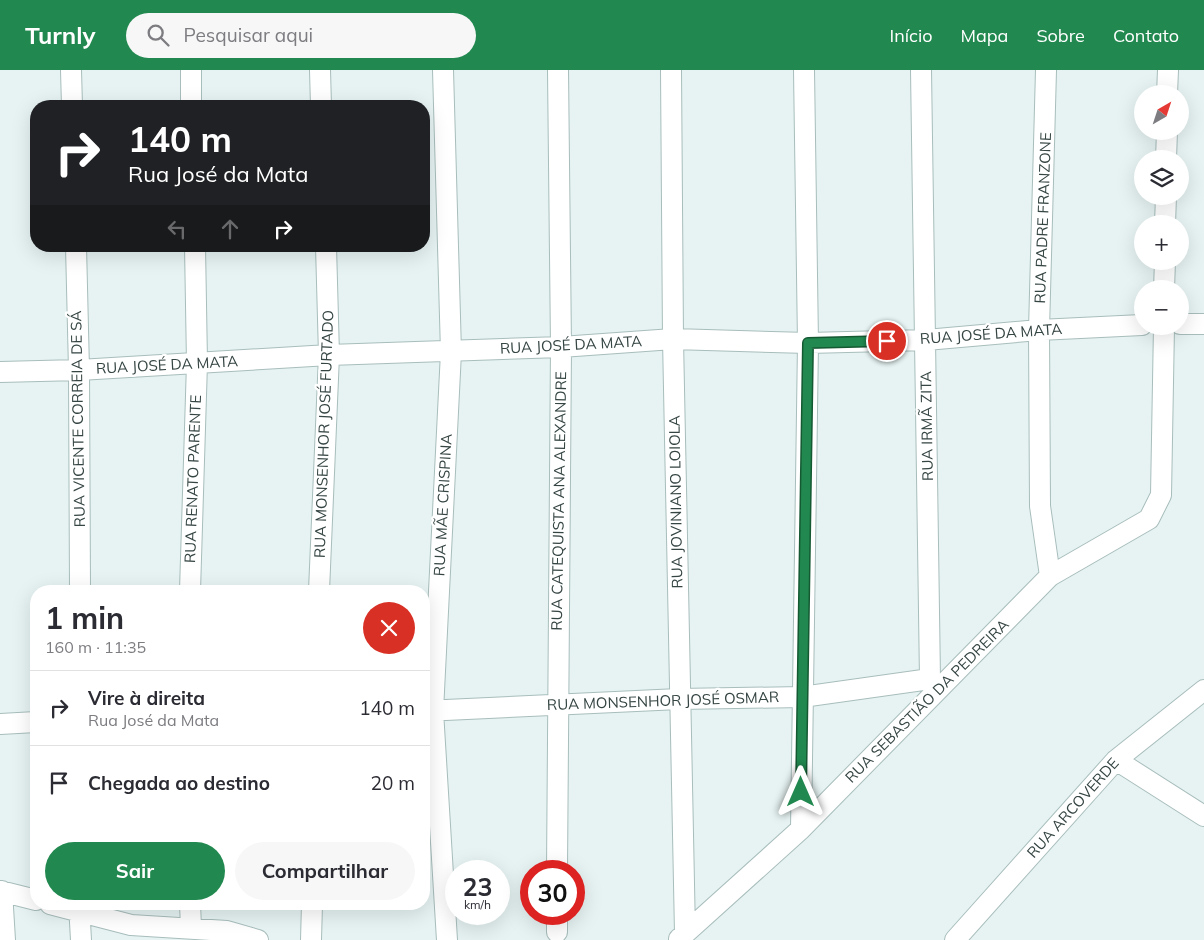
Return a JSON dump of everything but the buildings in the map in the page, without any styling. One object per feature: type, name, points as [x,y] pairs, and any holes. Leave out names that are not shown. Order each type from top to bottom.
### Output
[{"type":"street","points":[[71,70],[72,100]]},
{"type":"street","points":[[191,70],[191,100]]},
{"type":"street","points":[[320,70],[321,100]]},
{"type":"street","name":"RUA MÃE CRISPINA","points":[[430,680],[451,352],[443,70]]},
{"type":"street","name":"RUA CATEQUISTA ANA ALEXANDRE","points":[[557,860],[561,347],[558,70]]},
{"type":"street","name":"RUA JOVINIANO LOIOLA","points":[[671,70],[672,339],[679,699],[681,937]]},
{"type":"street","points":[[801,829],[808,343],[804,70]]},
{"type":"street","name":"RUA IRMÃ ZITA","points":[[921,70],[933,685]]},
{"type":"street","name":"RUA PADRE FRANZONE","points":[[1046,70],[1039,330],[1040,506],[1050,576]]},
{"type":"street","points":[[1167,85],[1168,70]]},
{"type":"street","name":"RUA VICENTE CORREIA DE SÁ","points":[[76,252],[80,585]]},
{"type":"street","name":"RUA RENATO PARENTE","points":[[190,585],[197,363],[194,252]]},
{"type":"street","name":"RUA MONSENHOR JOSÉ FURTADO","points":[[319,585],[329,355],[326,252]]},
{"type":"street","points":[[1189,324],[1204,324]]},
{"type":"street","name":"RUA JOSÉ DA MATA","points":[[0,372],[79,370],[329,355],[561,347],[672,339],[808,343],[926,340],[1039,330],[1134,325]]},
{"type":"street","name":"RUA SEBASTIÃO DA PEDREIRA","points":[[681,937],[801,829],[933,685],[1050,576],[1149,519],[1161,495],[1164,335]]},
{"type":"street","name":"RUA MONSENHOR JOSÉ OSMAR","points":[[430,711],[557,703],[802,697],[933,685]]},
{"type":"street","name":"RUA ARCOVERDE","points":[[955,940],[1116,760],[1204,690]]},
{"type":"street","points":[[0,724],[30,722]]},
{"type":"street","name":"RUA MÃE CRISPINA","points":[[430,735],[447,940]]},
{"type":"street","points":[[1116,760],[1204,816]]},
{"type":"street","points":[[4,940],[1,891],[30,898]]},
{"type":"street","points":[[79,910],[81,940]]},
{"type":"street","points":[[85,910],[131,925],[191,927],[227,931],[252,936],[258,940]]},
{"type":"street","points":[[190,910],[191,927]]},
{"type":"street","points":[[311,940],[312,910]]},
{"type":"route","points":[[801,792],[808,343],[887,341]]}]
